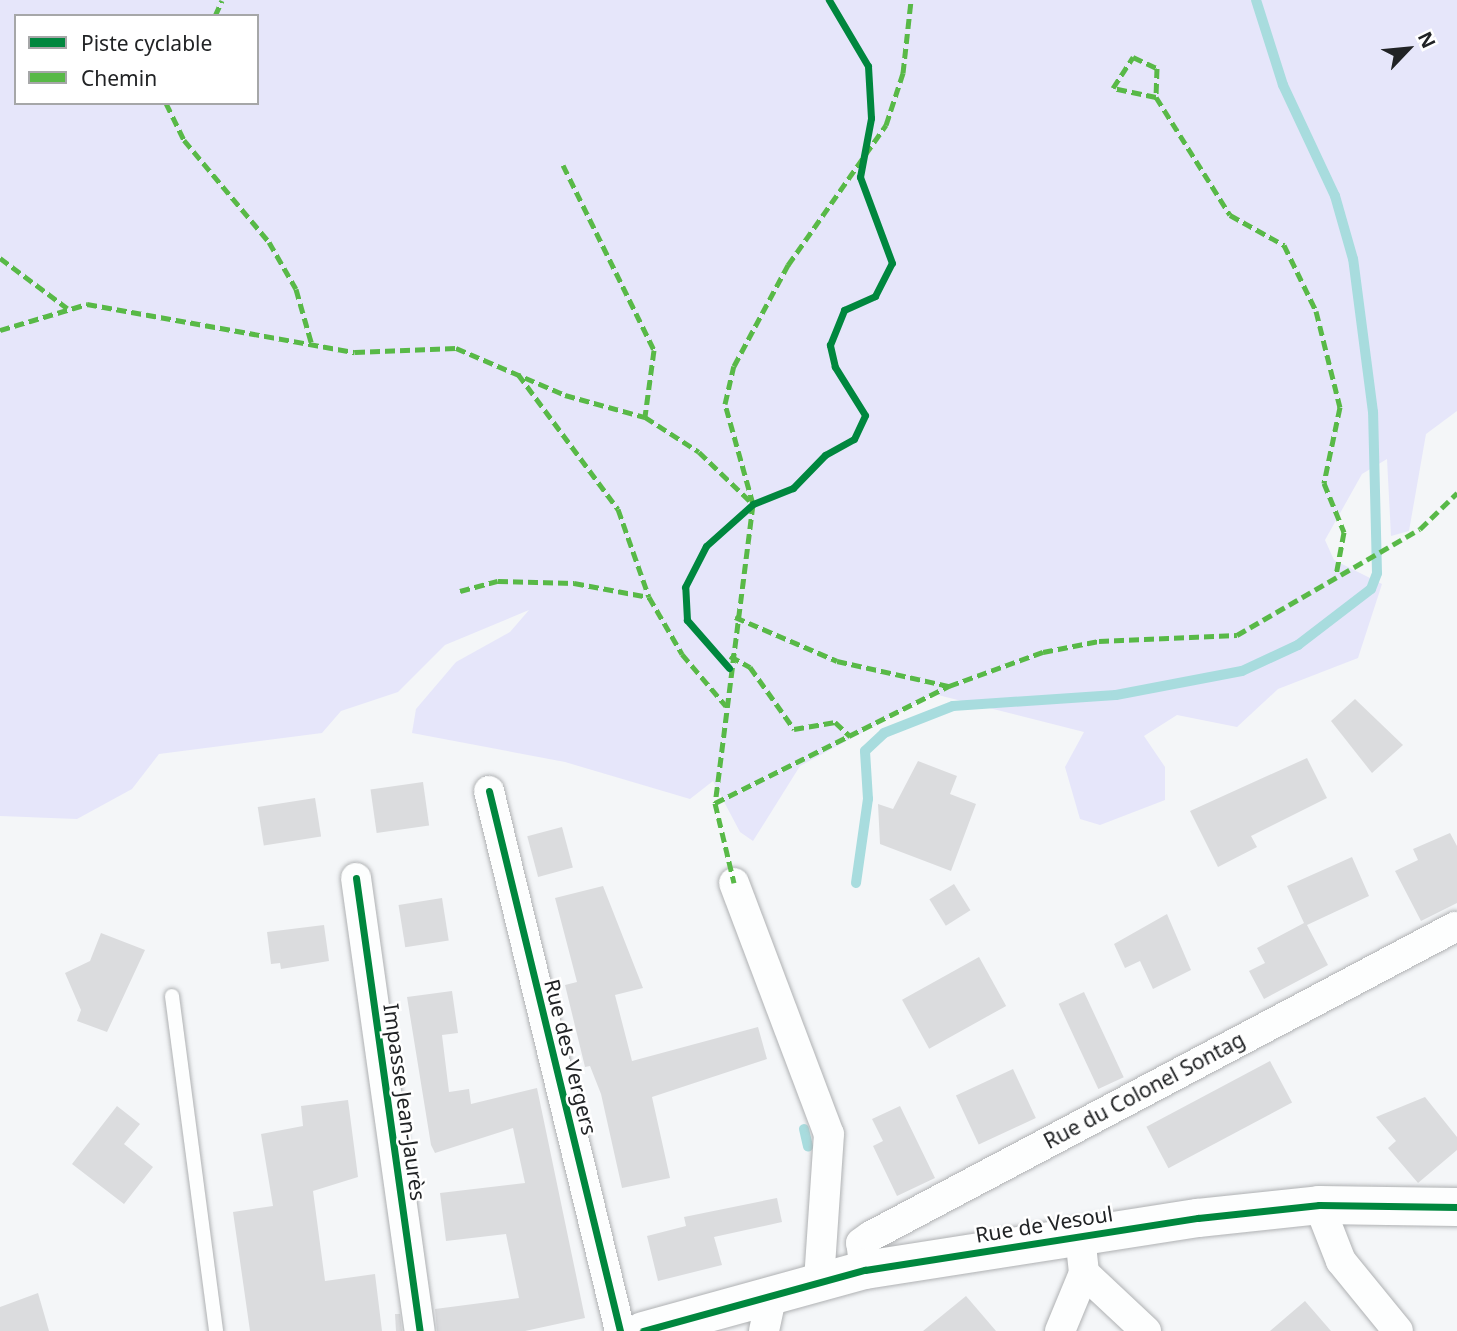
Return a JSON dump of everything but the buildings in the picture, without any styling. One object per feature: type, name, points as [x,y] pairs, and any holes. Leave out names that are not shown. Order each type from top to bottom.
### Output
[{"type":"street","name":"Rue des Vergers","points":[[489,791],[620,1331]]},
{"type":"street","name":"Impasse Jean-Jaurès","points":[[356,878],[420,1331]]},
{"type":"street","points":[[734,883],[829,1134],[819,1280]]},
{"type":"street","name":"Rue du Colonel Sontag","points":[[865,1270],[860,1243],[871,1236],[1455,927]]},
{"type":"street","points":[[1319,1205],[1340,1261],[1398,1331]]},
{"type":"street","name":"Rue de Vesoul","points":[[643,1331],[772,1292],[865,1270],[1082,1255],[1319,1205],[1457,1207]]},
{"type":"street","points":[[1060,1331],[1082,1255]]},
{"type":"street","points":[[1082,1255],[1146,1331]]},
{"type":"street","points":[[764,1331],[772,1292]]},
{"type":"lane","points":[[172,996],[216,1331]]},
{"type":"shaded area","points":[[0,0],[1457,0],[1457,411],[1426,434],[1409,531],[1391,536],[1387,459],[1362,474],[1325,540],[1334,560],[1382,584],[1358,658],[1278,689],[1237,727],[1177,715],[1144,736],[1165,767],[1165,800],[1100,825],[1080,819],[1065,767],[1084,732],[934,694],[800,766],[753,841],[740,832],[713,781],[690,799],[565,762],[412,733],[416,709],[456,662],[510,632],[529,610],[445,645],[398,692],[341,711],[322,733],[159,754],[132,789],[77,819],[0,816]]},
{"type":"waterway","points":[[856,883],[868,799],[865,751],[884,733],[953,706],[1116,695],[1242,671],[1298,645],[1371,589],[1377,573],[1373,412],[1353,259],[1335,196],[1283,85],[1256,0]]},
{"type":"waterway","points":[[804,1129],[808,1147]]},
{"type":"marked path","points":[[216,14],[222,0]]},
{"type":"marked path","points":[[753,504],[725,404],[734,366],[788,265],[886,125],[903,73],[911,0]]},
{"type":"marked path","points":[[1156,97],[1113,88],[1133,57],[1157,68],[1156,97],[1230,215],[1284,245],[1316,311],[1340,407],[1324,483],[1344,532],[1336,575]]},
{"type":"marked path","points":[[167,105],[184,140],[269,242],[296,289],[312,345]]},
{"type":"marked path","points":[[563,165],[654,350],[645,417]]},
{"type":"marked path","points":[[0,258],[67,308]]},
{"type":"marked path","points":[[0,330],[87,304],[355,352],[456,348],[565,395],[645,417],[699,452],[753,504],[715,803],[734,883]]},
{"type":"marked path","points":[[518,374],[618,509],[649,597],[682,654],[726,706]]},
{"type":"marked path","points":[[715,803],[949,686],[1043,652],[1099,641],[1237,635],[1420,529],[1457,493]]},
{"type":"marked path","points":[[460,591],[498,581],[574,583],[649,597]]},
{"type":"marked path","points":[[735,617],[837,661],[949,686]]},
{"type":"marked path","points":[[730,656],[750,667],[794,729],[835,722],[850,736]]},
{"type":"cycle path","points":[[729,668],[687,620],[685,587],[706,546],[753,504],[793,488],[825,455],[854,439],[865,415],[835,367],[830,345],[844,310],[875,296],[892,263],[860,177],[871,118],[868,66],[829,0]]},
{"type":"cycle path","points":[[489,791],[620,1331]]},
{"type":"cycle path","points":[[356,878],[420,1331]]},
{"type":"cycle path","points":[[643,1331],[865,1270],[1198,1218],[1319,1205],[1457,1207]]}]
